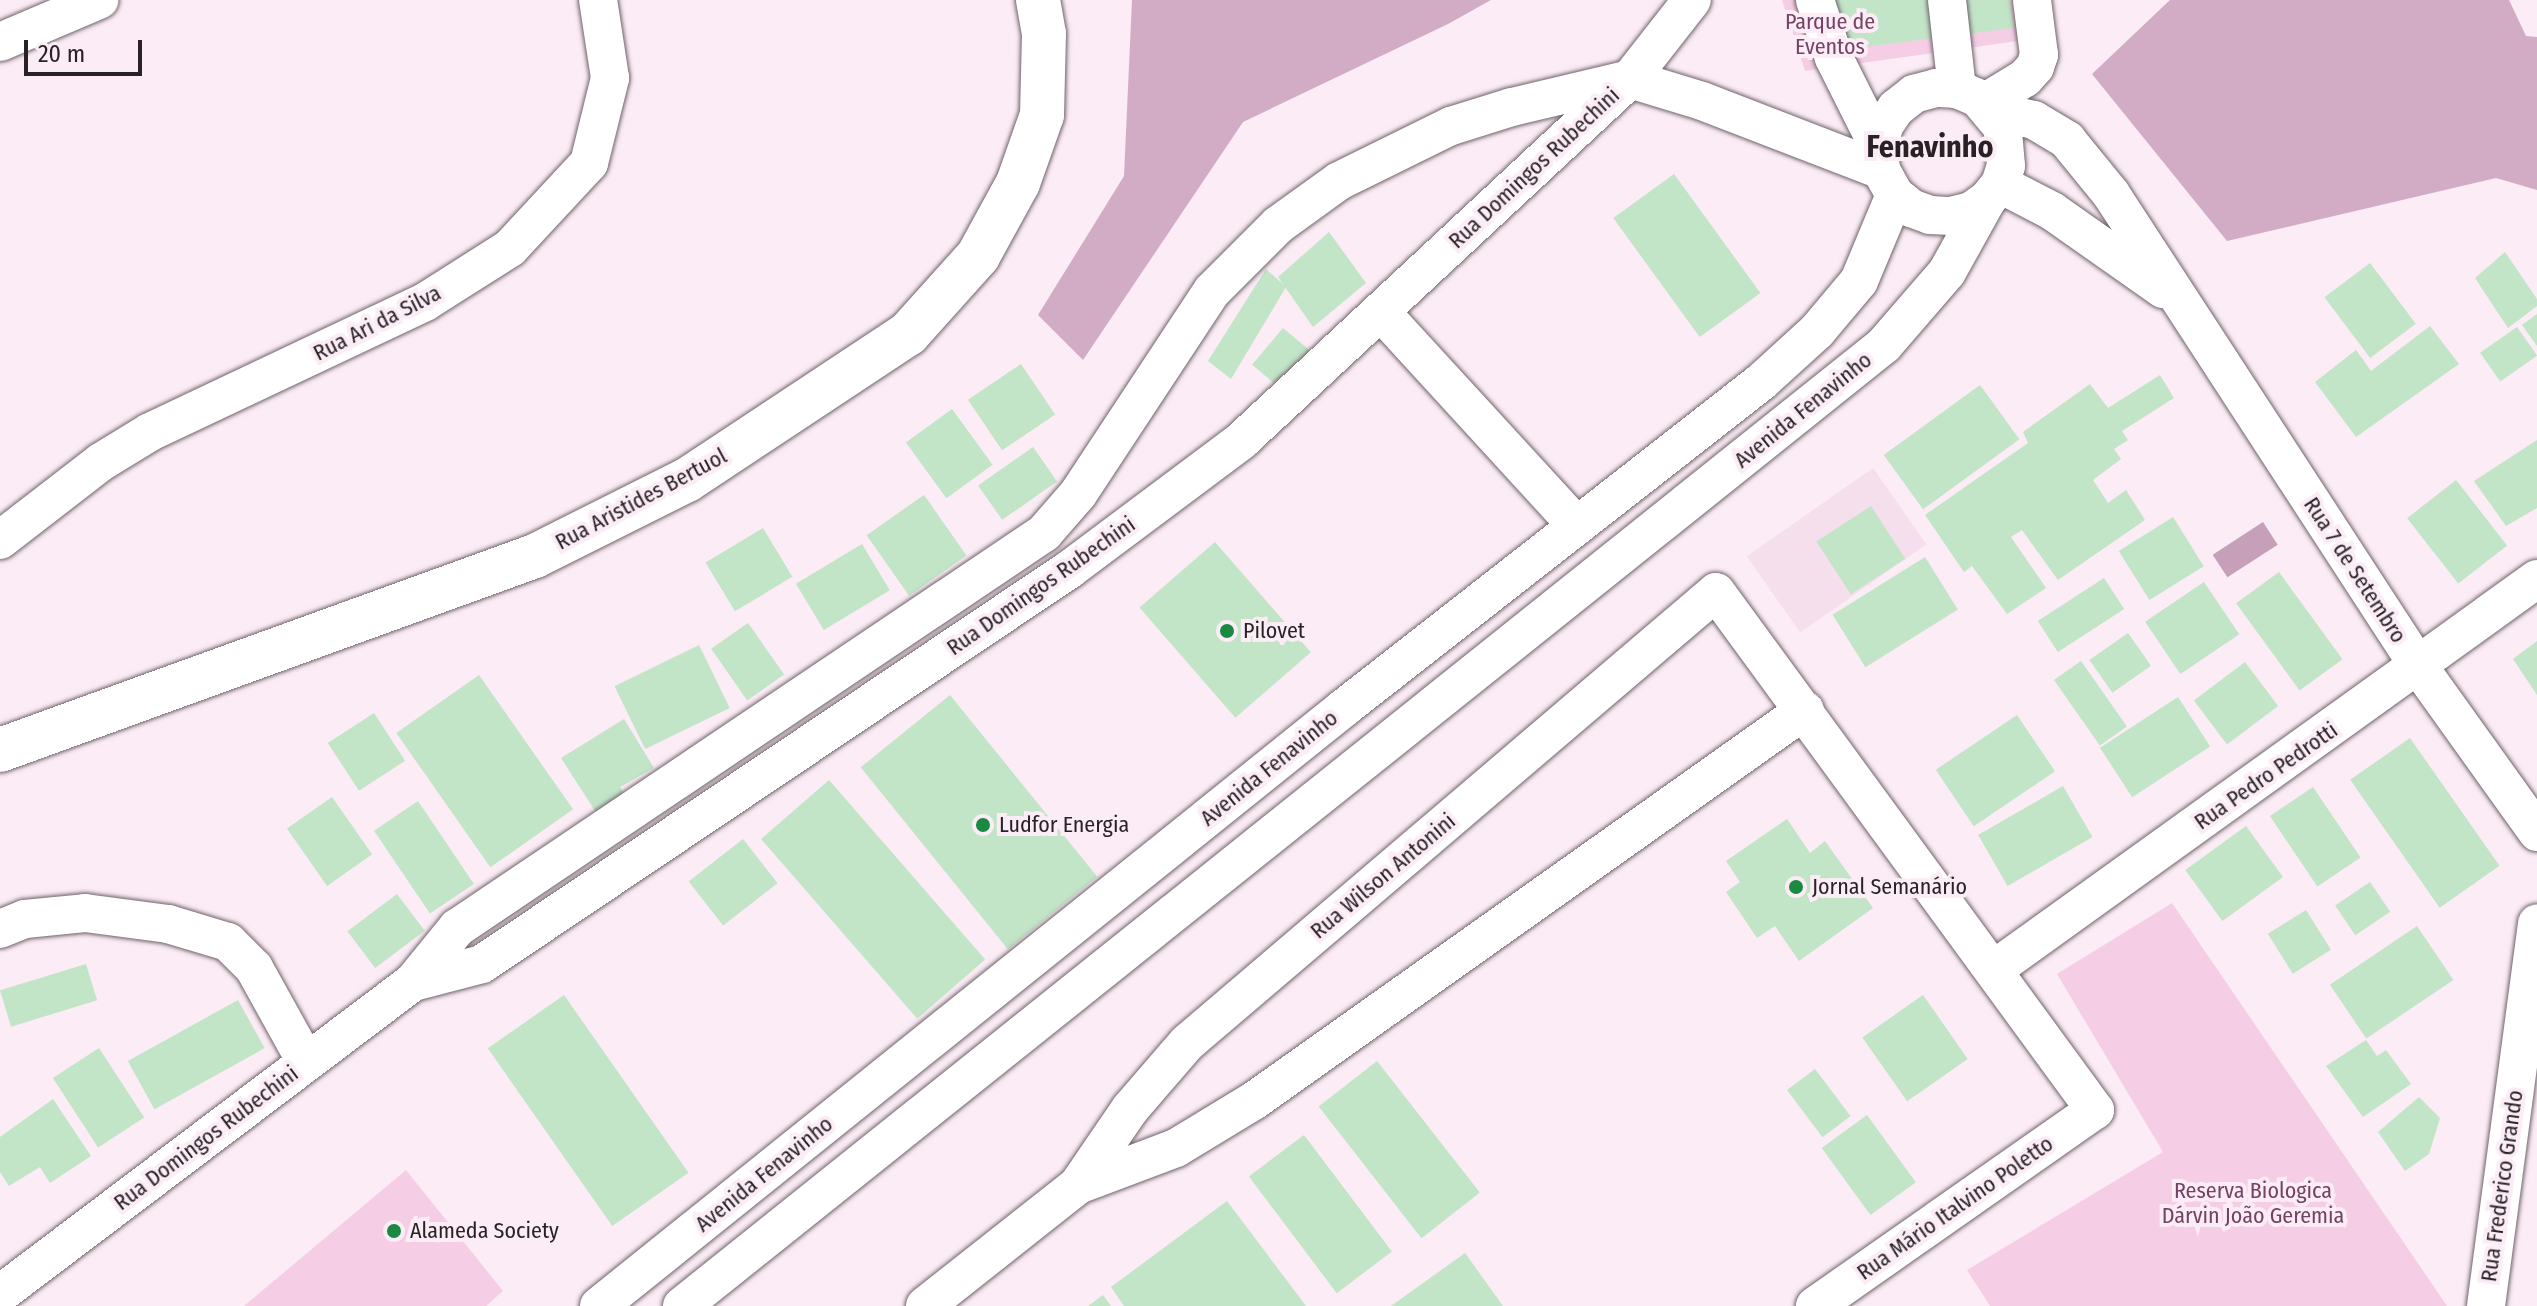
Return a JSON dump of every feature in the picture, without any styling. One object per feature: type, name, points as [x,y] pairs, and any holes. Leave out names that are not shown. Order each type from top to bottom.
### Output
[{"type":"main road","name":"Rua Aristides Bertuol","points":[[0,750],[535,556],[687,480],[908,334],[978,256],[1018,183],[1042,115],[1044,34],[1038,0]]},
{"type":"street","points":[[0,42],[99,0]]},
{"type":"street","name":"Rua Ari da Silva","points":[[0,540],[101,462],[150,432],[425,302],[510,248],[589,163],[610,78],[598,0]]},
{"type":"street","points":[[1692,0],[1630,79],[1702,101],[1885,171]]},
{"type":"street","points":[[1815,0],[1834,58],[1885,171],[1911,208],[1930,215],[1951,216],[1971,211],[1994,192],[2006,166],[2007,147],[2003,128],[1978,101],[1947,0]]},
{"type":"street","points":[[1885,171],[1884,126],[1905,101],[1936,88],[1978,101],[2025,78],[2035,67],[2039,55],[2032,0]]},
{"type":"street","name":"Rua Domingos Rubechini","points":[[413,982],[482,964],[1070,569],[1241,441],[1630,79]]},
{"type":"street","name":"Rua Domingos Rubechini","points":[[0,1294],[413,982],[457,928],[1044,533],[1078,494],[1212,291],[1278,225],[1339,181],[1451,126],[1512,107],[1630,79]]},
{"type":"street","name":"Rua 7 de Setembro","points":[[1978,101],[2034,120],[2067,140],[2111,194],[2419,667],[2537,832]]},
{"type":"street","name":"Avenida Fenavinho","points":[[599,1306],[1194,829],[1761,382],[1817,331],[1859,281],[1885,171]]},
{"type":"street","name":"Avenida Fenavinho","points":[[682,1306],[1884,345],[1947,272],[1994,192]]},
{"type":"street","name":"Rua 7 de Setembro","points":[[1994,192],[2052,211],[2181,302]]},
{"type":"street","points":[[1381,312],[1577,526]]},
{"type":"street","points":[[1666,457],[1697,496]]},
{"type":"street","name":"Rua Pedro Pedrotti","points":[[1993,970],[2419,667],[2537,579]]},
{"type":"street","name":"Rua Wilson Antonini","points":[[925,1306],[1078,1185],[1130,1109],[1187,1043],[1716,592],[1805,710],[1255,1100],[1176,1148],[1078,1185]]},
{"type":"street","points":[[1805,710],[1993,970]]},
{"type":"street","points":[[1194,829],[1227,871]]},
{"type":"street","points":[[0,929],[25,919],[85,913],[168,924],[228,942],[254,968],[306,1062]]},
{"type":"street","name":"Rua Frederico Grando","points":[[2486,1306],[2537,923]]},
{"type":"street","name":"Rua Mário Italvino Poletto","points":[[1815,1306],[2095,1110],[1993,970]]},
{"type":"street","points":[[952,1023],[986,1065]]},
{"type":"street","points":[[721,1208],[752,1250]]},
{"type":"shaded area","points":[[1132,0],[1491,0],[1448,24],[1243,122],[1083,360],[1038,315],[1124,176]]},
{"type":"shaded area","points":[[2170,0],[2509,0],[2526,36],[2537,37],[2537,190],[2496,178],[2227,241],[2092,74]]},
{"type":"shaded area","points":[[1873,468],[1926,544],[1800,633],[1747,556]]},
{"type":"shaded area","points":[[2263,522],[2278,545],[2227,577],[2213,555]]},
{"type":"green space","name":"Parque de Eventos","points":[[1782,0],[2020,0],[2025,40],[1805,71]]},
{"type":"green space","name":"Reserva Biologica Dárvin João Geremia","points":[[2172,903],[2447,1306],[1990,1306],[1967,1270],[2163,1152],[2057,974]]},
{"type":"green space","name":"Alameda Society","points":[[406,1170],[503,1291],[486,1306],[244,1306]]},
{"type":"building","name":"Parque de Eventos","points":[[1798,0],[2010,0],[2014,28],[1808,54]]},
{"type":"building","points":[[1674,174],[1760,293],[1700,337],[1613,218]]},
{"type":"building","points":[[1329,232],[1366,283],[1313,327],[1278,277]]},
{"type":"building","points":[[2505,252],[2537,299],[2537,306],[2508,328],[2475,278]]},
{"type":"building","points":[[2370,263],[2416,324],[2370,358],[2324,297]]},
{"type":"building","points":[[1266,269],[1286,287],[1231,379],[1208,361]]},
{"type":"building","points":[[2537,314],[2537,346],[2522,325]]},
{"type":"building","points":[[2430,326],[2459,364],[2356,437],[2315,382],[2356,350],[2371,371]]},
{"type":"building","points":[[2517,327],[2537,356],[2500,381],[2480,353]]},
{"type":"building","points":[[1283,328],[1315,355],[1284,392],[1252,365]]},
{"type":"building","points":[[1021,364],[1055,415],[1002,450],[968,400]]},
{"type":"building","points":[[2160,375],[2174,398],[2122,431],[2128,440],[2114,449],[2121,459],[2093,480],[2108,503],[2126,490],[2145,520],[2058,580],[2022,530],[2011,537],[2046,588],[2007,614],[1972,566],[1964,572],[1925,515],[2028,443],[2023,432],[2090,384],[2108,408]]},
{"type":"building","points":[[1980,385],[2019,439],[1923,509],[1884,455]]},
{"type":"building","points":[[952,409],[993,465],[946,498],[906,443]]},
{"type":"building","points":[[2537,440],[2537,508],[2506,526],[2474,481]]},
{"type":"building","points":[[1033,447],[1057,481],[1002,520],[978,485]]},
{"type":"building","points":[[2456,480],[2507,545],[2458,584],[2407,518]]},
{"type":"building","points":[[924,495],[966,556],[909,596],[867,535]]},
{"type":"building","points":[[1871,506],[1905,559],[1851,594],[1816,541]]},
{"type":"building","points":[[2173,517],[2204,566],[2149,600],[2119,551]]},
{"type":"building","points":[[763,528],[792,577],[735,611],[706,563]]},
{"type":"building","name":"Pilovet","points":[[1215,542],[1311,652],[1235,718],[1140,608]]},
{"type":"building","points":[[862,544],[890,590],[824,630],[796,584]]},
{"type":"building","points":[[1925,557],[1958,610],[1865,667],[1833,615]]},
{"type":"building","points":[[2279,572],[2342,659],[2300,691],[2236,603]]},
{"type":"building","points":[[2104,578],[2124,609],[2058,652],[2038,621]]},
{"type":"building","points":[[2204,582],[2239,634],[2180,674],[2145,622]]},
{"type":"building","points":[[748,623],[784,675],[747,700],[711,649]]},
{"type":"building","points":[[2128,633],[2151,666],[2112,693],[2089,660]]},
{"type":"building","points":[[2537,641],[2537,695],[2513,659]]},
{"type":"building","points":[[699,645],[730,708],[645,749],[615,686]]},
{"type":"building","points":[[2081,661],[2127,727],[2100,745],[2054,680]]},
{"type":"building","points":[[2245,662],[2278,706],[2227,744],[2194,701]]},
{"type":"building","points":[[479,675],[573,809],[490,867],[396,733]]},
{"type":"building","name":"Ludfor Energia","points":[[950,695],[1097,877],[1008,949],[861,767]]},
{"type":"building","points":[[2178,697],[2210,746],[2132,797],[2100,748]]},
{"type":"building","points":[[374,713],[405,761],[359,791],[328,743]]},
{"type":"building","points":[[2017,715],[2055,771],[1974,826],[1936,770]]},
{"type":"building","points":[[624,719],[654,768],[620,787],[631,805],[603,823],[561,758]]},
{"type":"building","points":[[2410,738],[2499,866],[2440,908],[2350,780]]},
{"type":"building","points":[[829,780],[985,960],[917,1019],[761,839]]},
{"type":"building","points":[[2063,786],[2092,837],[2008,886],[1978,835]]},
{"type":"building","points":[[2313,787],[2361,857],[2317,887],[2270,816]]},
{"type":"building","points":[[332,797],[372,854],[327,886],[287,829]]},
{"type":"building","points":[[418,801],[474,884],[430,914],[374,831]]},
{"type":"building","name":"Jornal Semanário","points":[[1787,819],[1810,853],[1825,841],[1873,908],[1799,961],[1775,926],[1757,938],[1726,892],[1740,882],[1726,861]]},
{"type":"building","points":[[2246,826],[2283,877],[2222,921],[2185,870]]},
{"type":"building","points":[[743,839],[777,883],[723,926],[689,881]]},
{"type":"building","points":[[2370,882],[2390,912],[2355,935],[2335,905]]},
{"type":"building","points":[[397,894],[425,931],[375,968],[347,931]]},
{"type":"building","points":[[2306,910],[2331,950],[2293,974],[2268,934]]},
{"type":"building","points":[[2417,926],[2453,980],[2366,1039],[2330,985]]},
{"type":"building","points":[[86,964],[97,1000],[11,1027],[0,990]]},
{"type":"building","points":[[564,995],[688,1173],[612,1226],[488,1048]]},
{"type":"building","points":[[1923,995],[1968,1059],[1907,1101],[1862,1037]]},
{"type":"building","points":[[238,1000],[265,1048],[154,1109],[128,1061]]},
{"type":"building","points":[[2366,1040],[2377,1056],[2386,1050],[2411,1084],[2363,1117],[2326,1066]]},
{"type":"building","points":[[99,1048],[144,1118],[98,1148],[53,1078]]},
{"type":"building","points":[[1377,1061],[1480,1193],[1422,1238],[1319,1107]]},
{"type":"building","points":[[1815,1069],[1851,1116],[1823,1137],[1787,1090]]},
{"type":"building","points":[[2419,1097],[2440,1118],[2429,1154],[2405,1171],[2378,1132]]},
{"type":"building","points":[[53,1099],[91,1156],[50,1183],[40,1167],[9,1186],[0,1172],[0,1137]]},
{"type":"building","points":[[1867,1115],[1916,1182],[1870,1215],[1822,1148]]},
{"type":"building","points":[[1304,1135],[1392,1252],[1337,1293],[1249,1177]]},
{"type":"building","points":[[1227,1201],[1306,1306],[1124,1306],[1111,1287]]},
{"type":"building","points":[[1465,1253],[1503,1306],[1391,1306]]},
{"type":"building","points":[[1103,1295],[1111,1306],[1088,1306]]},
{"type":"place","name":"Pilovet","points":[[1227,631]]},
{"type":"place","name":"Ludfor Energia","points":[[983,825]]},
{"type":"place","name":"Jornal Semanário","points":[[1796,887]]},
{"type":"place","name":"Alameda Society","points":[[394,1231]]},
{"type":"district","name":"Fenavinho","points":[[1930,147]]}]
